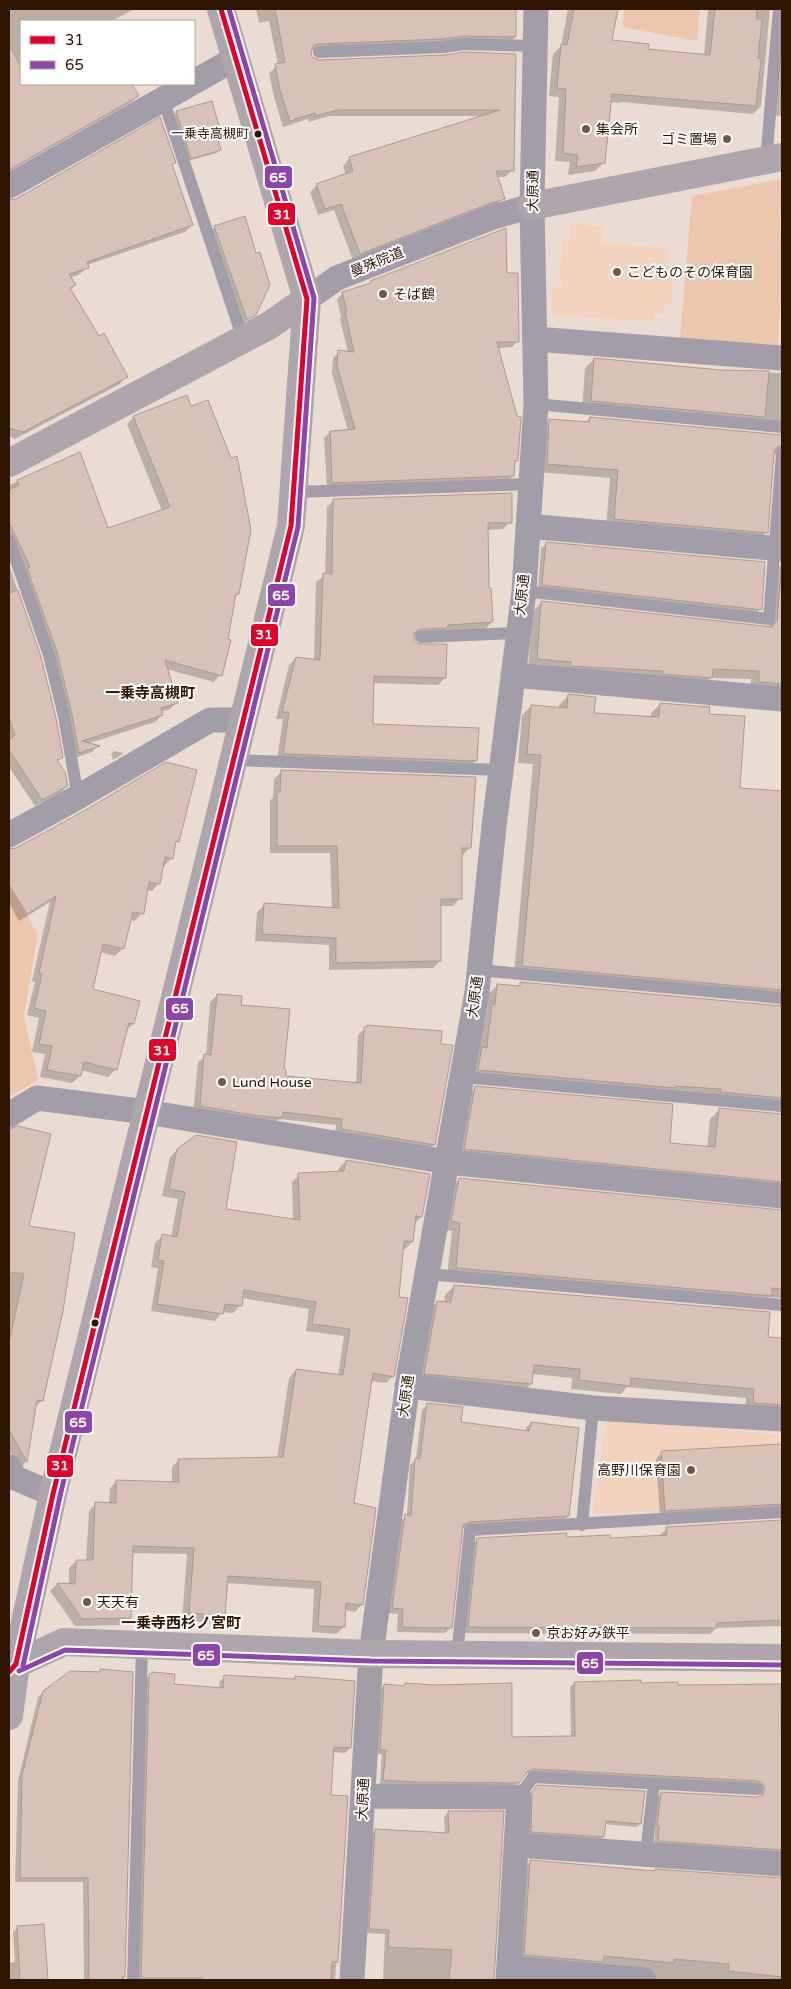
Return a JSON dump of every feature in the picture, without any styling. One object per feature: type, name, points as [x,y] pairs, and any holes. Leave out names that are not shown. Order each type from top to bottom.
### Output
[{"type":"street","points":[[9,1716],[12,1668],[53,1494],[291,526],[307,299],[221,9]]},
{"type":"street","name":"大原通","points":[[352,1980],[371,1654],[407,1386],[477,992],[501,770],[524,591],[536,404],[532,206],[536,9]]},
{"type":"street","points":[[195,81],[236,58]]},
{"type":"street","points":[[9,186],[188,85]]},
{"type":"street","name":"曼殊院道","points":[[10,458],[270,325],[337,278],[493,216],[532,206],[774,158]]},
{"type":"street","points":[[534,339],[782,358]]},
{"type":"street","points":[[528,526],[779,549]]},
{"type":"street","points":[[513,675],[782,699]]},
{"type":"street","points":[[9,836],[210,720],[244,720]]},
{"type":"street","points":[[9,1115],[37,1098],[147,1112],[448,1162],[782,1196]]},
{"type":"street","points":[[407,1386],[593,1408],[782,1419]]},
{"type":"street","points":[[9,1467],[15,1478],[53,1494]]},
{"type":"street","points":[[12,1668],[64,1642],[371,1654],[782,1658]]},
{"type":"street","points":[[363,1796],[519,1797],[508,1974],[644,1980]]},
{"type":"street","points":[[516,1845],[782,1864]]},
{"type":"lane","points":[[774,158],[779,9]]},
{"type":"lane","points":[[319,52],[444,47],[465,44],[536,46]]},
{"type":"lane","points":[[162,99],[243,339]]},
{"type":"lane","points":[[536,404],[782,427]]},
{"type":"lane","points":[[524,591],[769,619],[779,549],[782,453]]},
{"type":"lane","points":[[294,492],[530,484]]},
{"type":"lane","points":[[9,540],[49,655],[64,716],[78,797]]},
{"type":"lane","points":[[421,637],[518,633]]},
{"type":"lane","points":[[234,760],[501,770]]},
{"type":"lane","points":[[479,970],[782,998]]},
{"type":"lane","points":[[462,1077],[782,1106]]},
{"type":"lane","points":[[427,1274],[782,1305]]},
{"type":"lane","points":[[582,1525],[593,1408]]},
{"type":"lane","points":[[457,1655],[470,1530],[782,1512]]},
{"type":"lane","points":[[133,1980],[142,1645]]},
{"type":"lane","points":[[519,1797],[533,1777],[757,1788]]},
{"type":"lane","points":[[646,1854],[654,1784]]},
{"type":"shaded area","points":[[625,9],[700,9],[697,41],[622,27]]},
{"type":"shaded area","points":[[782,179],[780,230],[782,281],[778,344],[776,348],[680,340],[692,196]]},
{"type":"shaded area","name":"こどものその保育園","points":[[571,224],[603,226],[602,243],[668,248],[667,266],[674,266],[671,305],[664,304],[663,314],[655,314],[654,321],[552,316],[552,287],[562,288],[563,279],[559,278],[563,241],[570,240]]},
{"type":"shaded area","points":[[9,886],[38,933],[24,1016],[38,1080],[9,1097]]},
{"type":"shaded area","name":"高野川保育園","points":[[607,1419],[782,1435],[782,1505],[592,1514]]},
{"type":"building","points":[[275,9],[516,9],[516,37],[465,36],[443,39],[319,44],[314,45],[311,52],[312,57],[319,60],[444,55],[465,52],[516,54],[514,171],[496,171],[505,199],[360,254],[341,204],[325,209],[316,184],[353,171],[349,157],[500,110],[337,110],[316,116],[315,113],[290,121],[280,90],[275,64],[285,62]]},
{"type":"building","points":[[574,9],[618,9],[612,40],[649,44],[648,49],[710,55],[715,9],[757,9],[756,19],[762,19],[758,58],[761,59],[756,106],[612,94],[605,163],[576,167],[578,155],[563,153],[566,89],[557,88],[561,44],[567,45]]},
{"type":"building","points":[[9,45],[20,65],[20,85],[133,85],[139,96],[9,170]]},
{"type":"building","points":[[212,101],[219,126],[215,127],[221,150],[191,159],[176,111]]},
{"type":"building","points":[[160,117],[176,163],[172,164],[193,225],[87,262],[89,268],[69,274],[76,285],[70,288],[99,336],[104,333],[128,377],[23,432],[9,428],[9,200],[16,199]]},
{"type":"building","points":[[245,216],[256,253],[260,252],[270,285],[256,315],[247,320],[214,226]]},
{"type":"building","points":[[506,228],[507,273],[518,273],[519,342],[497,342],[517,416],[521,417],[518,461],[515,461],[514,476],[332,483],[330,431],[355,429],[337,366],[338,350],[354,352],[342,292],[371,283],[370,281]]},
{"type":"building","points":[[594,358],[721,370],[769,371],[765,417],[591,401]]},
{"type":"building","points":[[187,395],[191,406],[208,400],[231,458],[237,456],[251,530],[239,594],[236,594],[228,639],[231,640],[222,676],[165,660],[178,703],[161,708],[163,715],[82,741],[100,746],[79,753],[57,652],[27,568],[30,567],[9,522],[9,490],[19,485],[17,480],[80,452],[108,528],[170,507],[133,416]]},
{"type":"building","points":[[590,417],[782,435],[782,445],[776,448],[774,452],[768,533],[614,519],[618,470],[547,464],[549,419],[589,422]]},
{"type":"building","points":[[512,493],[512,523],[488,523],[489,588],[491,588],[493,622],[448,625],[447,628],[421,629],[414,633],[414,641],[418,644],[447,644],[446,678],[374,676],[373,724],[479,728],[477,761],[283,754],[289,712],[282,712],[296,657],[320,660],[323,573],[332,574],[333,499]]},
{"type":"building","points":[[546,542],[765,562],[762,610],[542,585]]},
{"type":"building","points":[[782,563],[782,684],[759,682],[759,671],[713,669],[712,678],[662,674],[663,671],[570,666],[571,662],[537,659],[541,601],[772,627],[777,620]]},
{"type":"building","points":[[18,590],[41,657],[56,718],[63,758],[57,760],[65,772],[68,786],[42,800],[9,750],[9,740],[15,735],[9,717],[9,593]]},
{"type":"building","points":[[568,694],[596,697],[594,713],[659,717],[660,703],[710,707],[709,714],[745,716],[740,788],[782,791],[782,990],[522,966],[541,755],[527,754],[531,705],[567,708]]},
{"type":"building","points":[[166,762],[197,770],[179,842],[176,841],[173,859],[165,857],[160,884],[149,882],[144,914],[133,912],[124,949],[103,944],[93,989],[140,1001],[134,1024],[129,1023],[117,1070],[84,1062],[81,1076],[47,1070],[52,1046],[39,1044],[46,1011],[34,1008],[42,974],[39,973],[56,896],[27,914],[9,885],[9,849],[16,848],[89,808]]},
{"type":"building","points":[[281,770],[476,777],[471,848],[462,848],[462,899],[441,899],[441,961],[336,963],[336,938],[262,934],[264,903],[339,908],[337,846],[277,846],[277,792],[280,792]]},
{"type":"building","points":[[520,982],[782,1006],[782,1098],[720,1092],[721,1089],[675,1086],[675,1088],[478,1070],[482,1047],[487,1048],[492,1004],[495,1005],[497,984],[520,986]]},
{"type":"building","points":[[217,994],[242,996],[241,1005],[290,1009],[284,1069],[286,1070],[286,1076],[361,1083],[364,1027],[367,1027],[367,1025],[442,1031],[441,1044],[453,1045],[435,1145],[341,1129],[342,1119],[283,1112],[282,1118],[200,1106],[204,1054],[211,1055]]},
{"type":"building","points":[[475,1086],[673,1104],[670,1143],[715,1147],[719,1108],[782,1114],[782,1182],[464,1149]]},
{"type":"building","points":[[18,1126],[51,1134],[29,1226],[75,1233],[63,1311],[43,1401],[37,1400],[27,1462],[9,1430],[9,1342],[24,1274],[9,1272],[9,1129]]},
{"type":"building","points":[[196,1135],[237,1142],[226,1209],[300,1220],[298,1173],[344,1171],[346,1160],[430,1174],[422,1217],[416,1216],[413,1242],[404,1241],[399,1297],[408,1298],[394,1377],[373,1373],[354,1503],[376,1508],[363,1605],[346,1603],[345,1627],[318,1626],[321,1582],[228,1576],[225,1616],[189,1613],[194,1548],[133,1546],[131,1618],[82,1619],[57,1583],[75,1584],[76,1560],[93,1560],[95,1502],[116,1503],[116,1480],[179,1482],[178,1459],[283,1457],[296,1369],[343,1375],[350,1329],[312,1324],[316,1302],[244,1290],[242,1306],[225,1304],[223,1314],[157,1304],[164,1261],[158,1260],[162,1234],[177,1237],[185,1192],[169,1189],[177,1149]]},
{"type":"building","points":[[459,1178],[782,1210],[782,1289],[772,1288],[772,1296],[456,1268],[460,1223],[451,1221]]},
{"type":"building","points":[[454,1285],[770,1312],[768,1337],[782,1338],[782,1405],[753,1403],[754,1389],[631,1378],[631,1386],[579,1380],[580,1369],[534,1365],[532,1384],[424,1374],[437,1301],[451,1302]]},
{"type":"building","points":[[427,1403],[463,1407],[461,1422],[529,1431],[531,1422],[579,1428],[569,1516],[470,1522],[463,1525],[452,1628],[402,1627],[403,1609],[392,1608],[405,1514],[411,1516],[415,1458],[420,1459]]},
{"type":"building","points":[[782,1444],[782,1504],[665,1511],[661,1451]]},
{"type":"building","points":[[782,1520],[782,1620],[717,1623],[717,1628],[468,1627],[477,1538],[567,1533],[566,1537],[610,1535],[610,1538],[667,1535],[666,1527]]},
{"type":"building","points":[[100,1669],[133,1672],[125,1977],[122,1977],[123,1980],[89,1980],[88,1878],[20,1878],[22,1775],[43,1691],[70,1671],[100,1672]]},
{"type":"building","points":[[152,1672],[175,1674],[174,1684],[223,1688],[224,1675],[295,1679],[295,1676],[355,1681],[351,1748],[334,1747],[331,1795],[348,1796],[338,1962],[332,1962],[331,1980],[141,1978],[149,1674],[152,1674]]},
{"type":"building","points":[[641,1680],[641,1683],[678,1682],[678,1685],[781,1684],[782,1850],[658,1841],[659,1826],[657,1826],[661,1792],[757,1797],[763,1794],[765,1789],[762,1783],[757,1781],[533,1769],[527,1772],[519,1783],[383,1780],[386,1750],[380,1750],[384,1684],[405,1686],[405,1683],[434,1685],[512,1683],[512,1737],[575,1736],[574,1682]]},
{"type":"building","points":[[537,1785],[645,1791],[641,1824],[606,1821],[604,1837],[531,1832],[532,1792]]},
{"type":"building","points":[[448,1811],[504,1811],[494,1980],[449,1980],[452,1950],[388,1947],[389,1930],[369,1929],[375,1829],[449,1833]]},
{"type":"building","points":[[530,1860],[655,1871],[655,1869],[782,1878],[782,1977],[728,1971],[729,1964],[674,1959],[674,1963],[604,1956],[603,1962],[524,1955]]},
{"type":"building","points":[[44,1924],[48,1980],[20,1980],[17,1926]]},
{"type":"transit line","name":"31","points":[[9,1672],[16,1664],[53,1494],[291,526],[307,299],[221,9]]},
{"type":"transit line","name":"65","points":[[23,1666],[60,1496],[298,527],[314,298],[229,9]]},
{"type":"transit line","name":"65","points":[[19,1671],[65,1650],[371,1661],[782,1665]]},
{"type":"place","name":"集会所","points":[[586,129]]},
{"type":"place","name":"一乗寺高槻町","points":[[258,134]]},
{"type":"place","name":"ゴミ置場","points":[[727,139]]},
{"type":"place","name":"こどものその保育園","points":[[617,272]]},
{"type":"place","name":"そば鶴","points":[[383,294]]},
{"type":"place","name":"Lund House","points":[[222,1082]]},
{"type":"place","name":"高野川保育園","points":[[691,1470]]},
{"type":"place","name":"天天有","points":[[87,1602]]},
{"type":"place","name":"京お好み鉄平","points":[[536,1633]]},
{"type":"district","name":"一乗寺高槻町","points":[[150,693]]},
{"type":"district","name":"一乗寺西杉ノ宮町","points":[[181,1623]]}]
